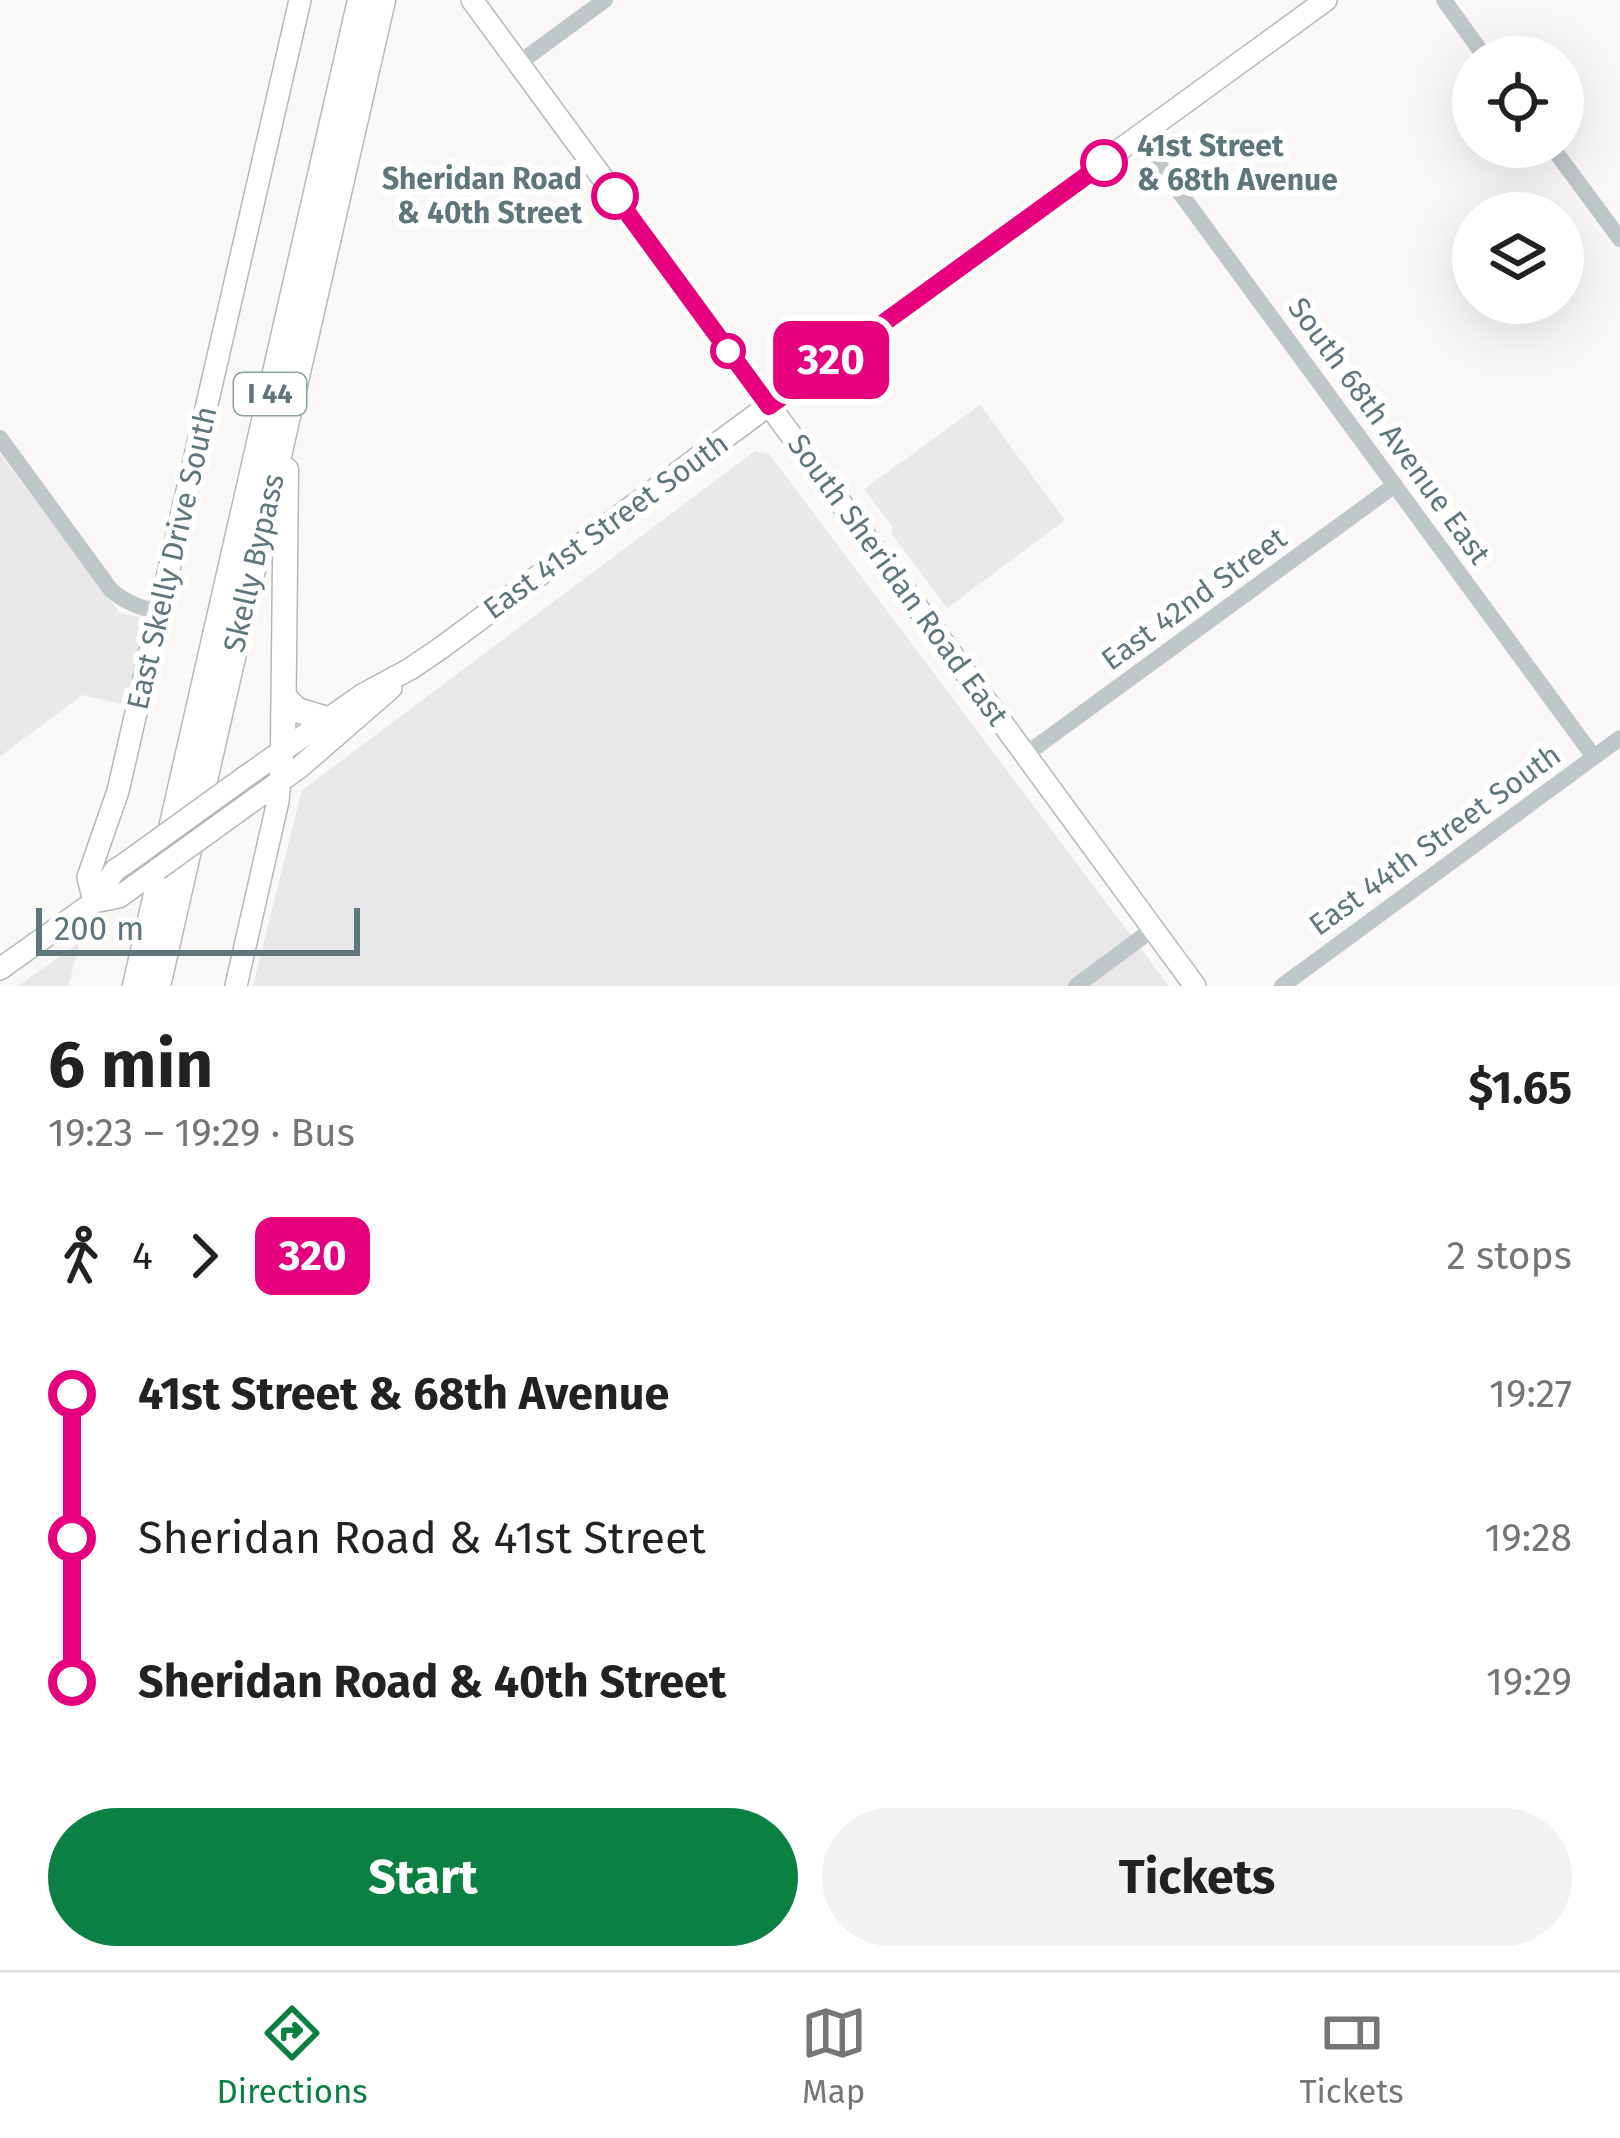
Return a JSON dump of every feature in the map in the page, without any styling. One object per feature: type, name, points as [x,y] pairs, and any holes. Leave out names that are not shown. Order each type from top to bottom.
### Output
[{"type":"highway","name":"Skelly Bypass","points":[[158,986],[286,422],[374,4]]},
{"type":"highway","name":"Skelly Bypass","points":[[135,986],[374,4]]},
{"type":"highway","points":[[283,749],[286,422]]},
{"type":"highway","points":[[284,697],[297,710],[327,719]]},
{"type":"main road","name":"East Skelly Drive South","points":[[94,902],[88,877],[118,791],[300,0]]},
{"type":"main road","name":"South Sheridan Road East","points":[[472,0],[1196,986]]},
{"type":"main road","name":"East 41st Street South","points":[[0,969],[94,902],[116,870],[283,749],[410,669],[1326,0]]},
{"type":"main road","name":"East 41st Street South","points":[[94,902],[119,898],[279,782],[371,708],[410,669]]},
{"type":"main road","points":[[236,986],[278,801],[283,749]]},
{"type":"street","points":[[519,63],[605,0]]},
{"type":"street","points":[[1444,0],[1471,36]]},
{"type":"street","name":"South 68th Avenue East","points":[[1139,137],[1594,757]]},
{"type":"street","points":[[1568,168],[1620,239]]},
{"type":"street","points":[[0,438],[111,590],[160,613]]},
{"type":"street","name":"East 42nd Street","points":[[1025,755],[1395,485]]},
{"type":"street","name":"East 44th Street South","points":[[1282,986],[1620,738]]},
{"type":"street","points":[[1076,986],[1153,929]]},
{"type":"shaded area","points":[[980,405],[1065,520],[947,608],[864,489]]},
{"type":"shaded area","points":[[755,451],[769,454],[1169,986],[253,986],[302,790]]},
{"type":"shaded area","points":[[0,454],[120,613],[142,618],[149,628],[129,706],[83,695],[0,756]]},
{"type":"shaded area","points":[[80,942],[68,986],[18,986]]},
{"type":"bus line","name":"320","points":[[615,196],[769,406],[1104,163]]},
{"type":"place","name":"41st Street & 68th Avenue","points":[[1104,163]]},
{"type":"place","name":"Sheridan Road & 40th Street","points":[[615,196]]}]
